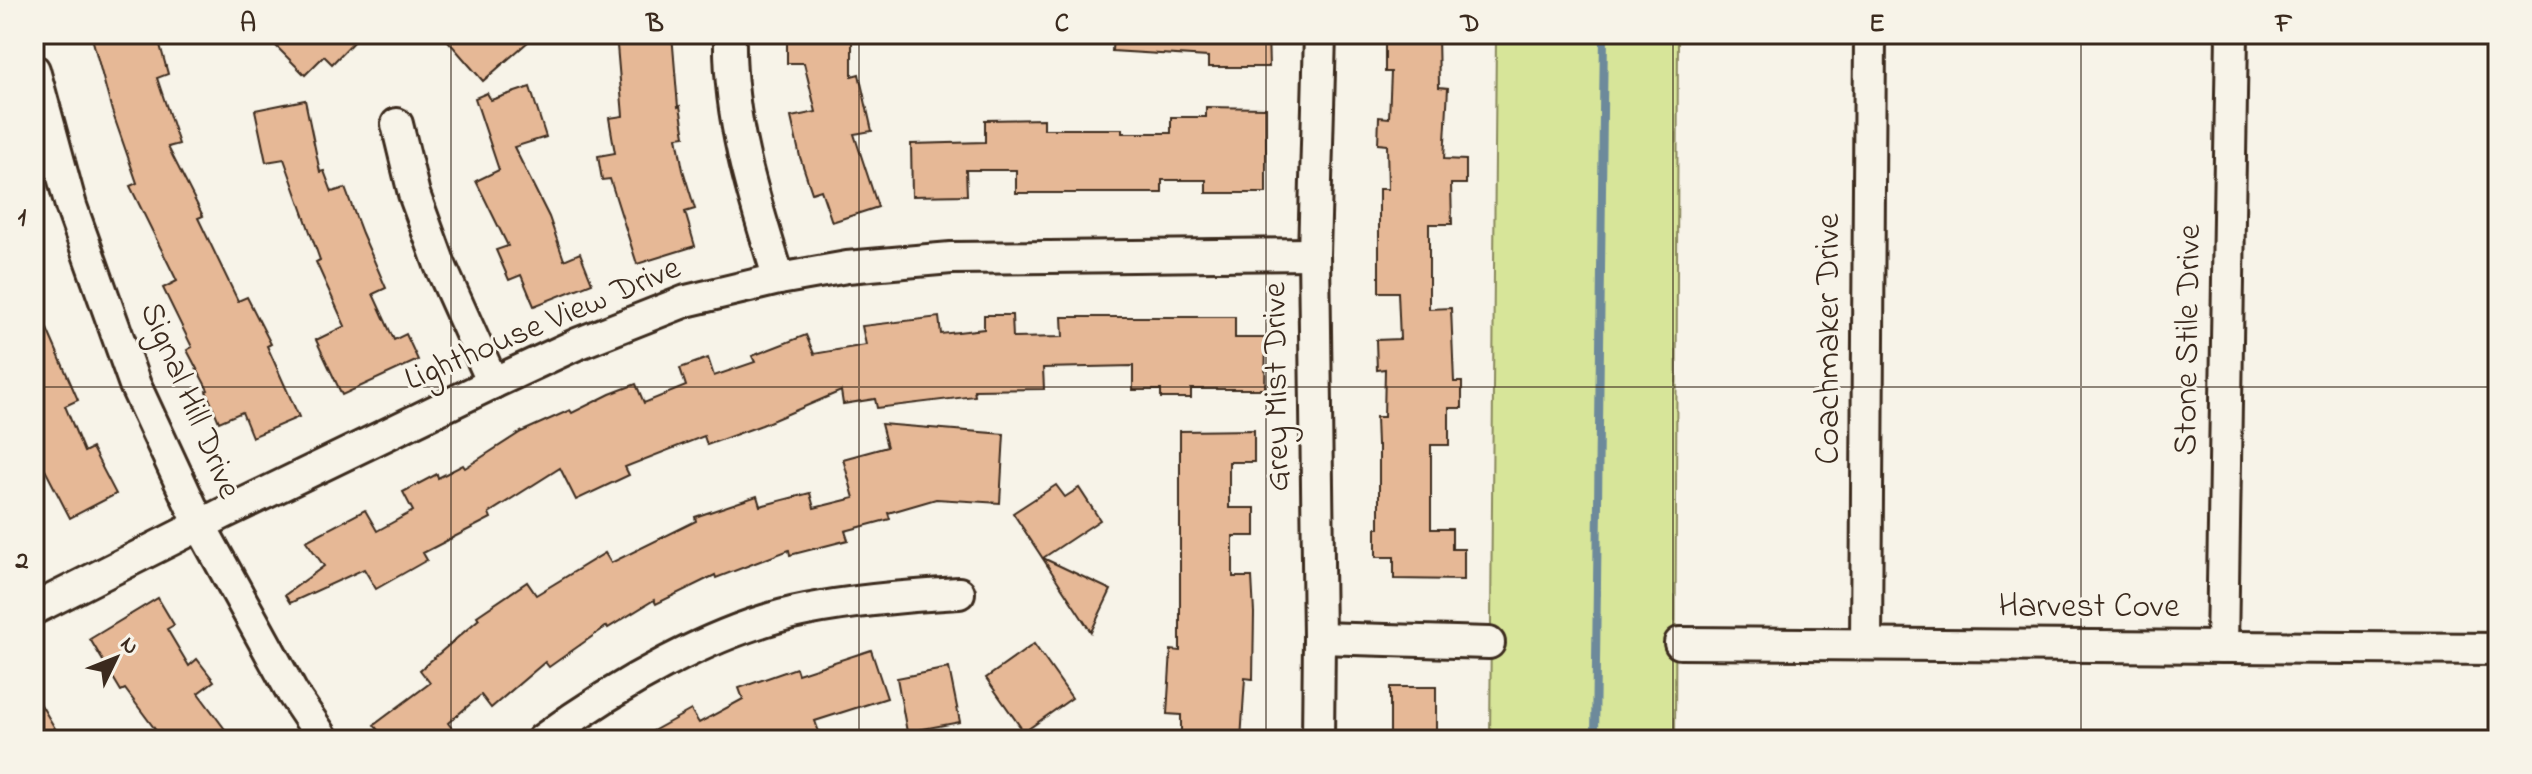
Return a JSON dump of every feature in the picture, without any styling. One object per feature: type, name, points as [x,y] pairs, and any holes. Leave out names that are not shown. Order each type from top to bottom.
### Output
[{"type":"street","points":[[730,34],[735,115],[750,188],[779,279]]},
{"type":"street","name":"Grey Mist Drive","points":[[1318,740],[1314,254],[1320,34]]},
{"type":"street","name":"Coachmaker Drive","points":[[1866,644],[1870,34]]},
{"type":"street","name":"Stone Stile Drive","points":[[2222,647],[2232,34]]},
{"type":"street","name":"Signal Hill Drive","points":[[34,70],[71,206],[135,385],[200,525],[293,694],[324,740]]},
{"type":"street","points":[[397,124],[414,194],[440,265],[493,383]]},
{"type":"street","name":"Lighthouse View Drive","points":[[34,609],[493,383],[577,344],[686,301],[847,267],[951,258],[1314,254]]},
{"type":"street","points":[[542,740],[605,696],[678,656],[733,632],[803,610],[883,598],[959,593]]},
{"type":"street","points":[[1319,638],[1489,643]]},
{"type":"street","name":"Harvest Cove","points":[[1680,643],[2498,649]]},
{"type":"green space","points":[[1496,34],[1678,34],[1675,740],[1490,740]]},
{"type":"building","points":[[91,34],[157,34],[168,74],[157,78],[179,144],[168,147],[203,216],[198,218],[238,301],[247,297],[271,344],[267,346],[299,417],[252,437],[242,412],[219,422],[208,390],[187,350],[192,347],[163,288],[177,281],[130,186],[137,183],[112,111]]},
{"type":"building","points":[[264,34],[361,34],[332,64],[324,56],[305,75]]},
{"type":"building","points":[[442,34],[537,34],[483,81]]},
{"type":"building","points":[[616,34],[672,34],[678,107],[685,136],[677,137],[695,209],[685,212],[695,246],[637,264],[610,179],[602,180],[598,156],[615,153],[609,118],[623,116]]},
{"type":"building","points":[[787,34],[852,34],[852,76],[859,74],[872,131],[854,134],[878,207],[832,222],[821,190],[812,193],[791,117],[816,112],[804,63],[787,63]]},
{"type":"building","points":[[1113,34],[1268,34],[1269,67],[1208,67],[1208,57],[1112,51]]},
{"type":"building","points":[[1385,34],[1438,34],[1439,87],[1448,88],[1444,159],[1466,160],[1466,184],[1451,184],[1452,224],[1429,224],[1429,309],[1451,308],[1454,382],[1462,382],[1462,408],[1449,408],[1449,445],[1431,445],[1431,529],[1452,529],[1452,549],[1464,549],[1464,580],[1394,579],[1394,557],[1376,557],[1379,445],[1376,417],[1384,417],[1385,369],[1377,370],[1376,340],[1400,339],[1398,292],[1379,292],[1379,189],[1388,189],[1387,145],[1378,144],[1379,117],[1389,118],[1391,72],[1385,72]]},
{"type":"building","points":[[530,87],[546,137],[514,147],[549,217],[564,260],[580,253],[592,283],[534,306],[521,275],[509,280],[496,250],[508,246],[476,181],[499,170],[475,98],[487,93],[491,100]]},
{"type":"building","points":[[305,100],[320,172],[324,171],[332,192],[345,188],[386,288],[373,294],[394,340],[406,334],[418,360],[342,395],[316,340],[345,326],[316,262],[320,260],[284,159],[266,162],[255,110]]},
{"type":"building","points":[[1206,107],[1266,108],[1266,193],[1206,193],[1206,180],[1162,180],[1162,193],[1016,193],[1016,170],[966,170],[967,195],[912,196],[911,144],[985,142],[985,120],[1044,119],[1044,129],[1122,129],[1122,133],[1171,133],[1171,117],[1206,117]]},
{"type":"building","points":[[34,299],[78,400],[65,406],[84,452],[92,448],[116,494],[70,518],[41,462],[34,465]]},
{"type":"building","points":[[984,315],[1012,315],[1013,338],[1063,337],[1062,317],[1235,317],[1235,338],[1266,338],[1265,389],[1191,389],[1191,398],[1161,398],[1161,390],[1133,390],[1133,366],[1043,368],[1044,389],[974,390],[975,396],[877,408],[875,399],[843,404],[841,391],[707,445],[704,436],[625,467],[629,475],[576,500],[560,468],[489,513],[491,518],[423,553],[427,560],[376,589],[364,569],[290,603],[285,595],[324,566],[306,541],[365,510],[377,531],[413,511],[403,492],[437,474],[438,478],[463,465],[465,468],[521,432],[570,410],[572,413],[636,384],[644,403],[686,386],[680,368],[708,358],[714,376],[755,362],[752,356],[806,335],[814,354],[866,345],[862,326],[939,317],[941,334],[984,329]]},
{"type":"building","points":[[881,424],[1004,434],[1000,503],[936,499],[888,513],[890,519],[845,531],[848,540],[790,555],[789,550],[716,578],[715,575],[656,604],[654,600],[607,626],[549,667],[545,662],[491,708],[481,695],[448,723],[454,731],[441,740],[386,740],[374,725],[430,683],[420,670],[479,619],[477,616],[527,582],[536,595],[605,553],[611,563],[696,521],[695,517],[757,496],[760,506],[810,493],[814,508],[854,498],[843,459],[887,447]]},
{"type":"building","points":[[1254,430],[1254,462],[1229,462],[1229,508],[1255,508],[1255,536],[1233,536],[1233,577],[1252,577],[1254,613],[1253,679],[1245,678],[1241,740],[1181,740],[1181,715],[1167,714],[1171,650],[1180,651],[1180,431]]},
{"type":"building","points":[[1056,485],[1065,497],[1079,488],[1100,520],[1043,558],[1111,590],[1091,632],[1013,513]]},
{"type":"building","points":[[158,598],[174,625],[167,629],[189,666],[197,659],[214,681],[198,693],[233,740],[163,740],[125,689],[121,691],[90,639]]},
{"type":"building","points":[[1034,644],[1072,698],[1024,732],[986,678]]},
{"type":"building","points":[[871,650],[887,698],[815,721],[819,732],[796,740],[637,740],[691,710],[699,723],[743,699],[739,688],[796,668],[798,674]]},
{"type":"building","points":[[949,668],[960,722],[907,732],[897,678]]},
{"type":"building","points":[[1390,687],[1436,687],[1436,740],[1390,740]]},
{"type":"building","points":[[34,693],[62,740],[34,740]]},
{"type":"waterway","points":[[1595,740],[1604,34]]}]
